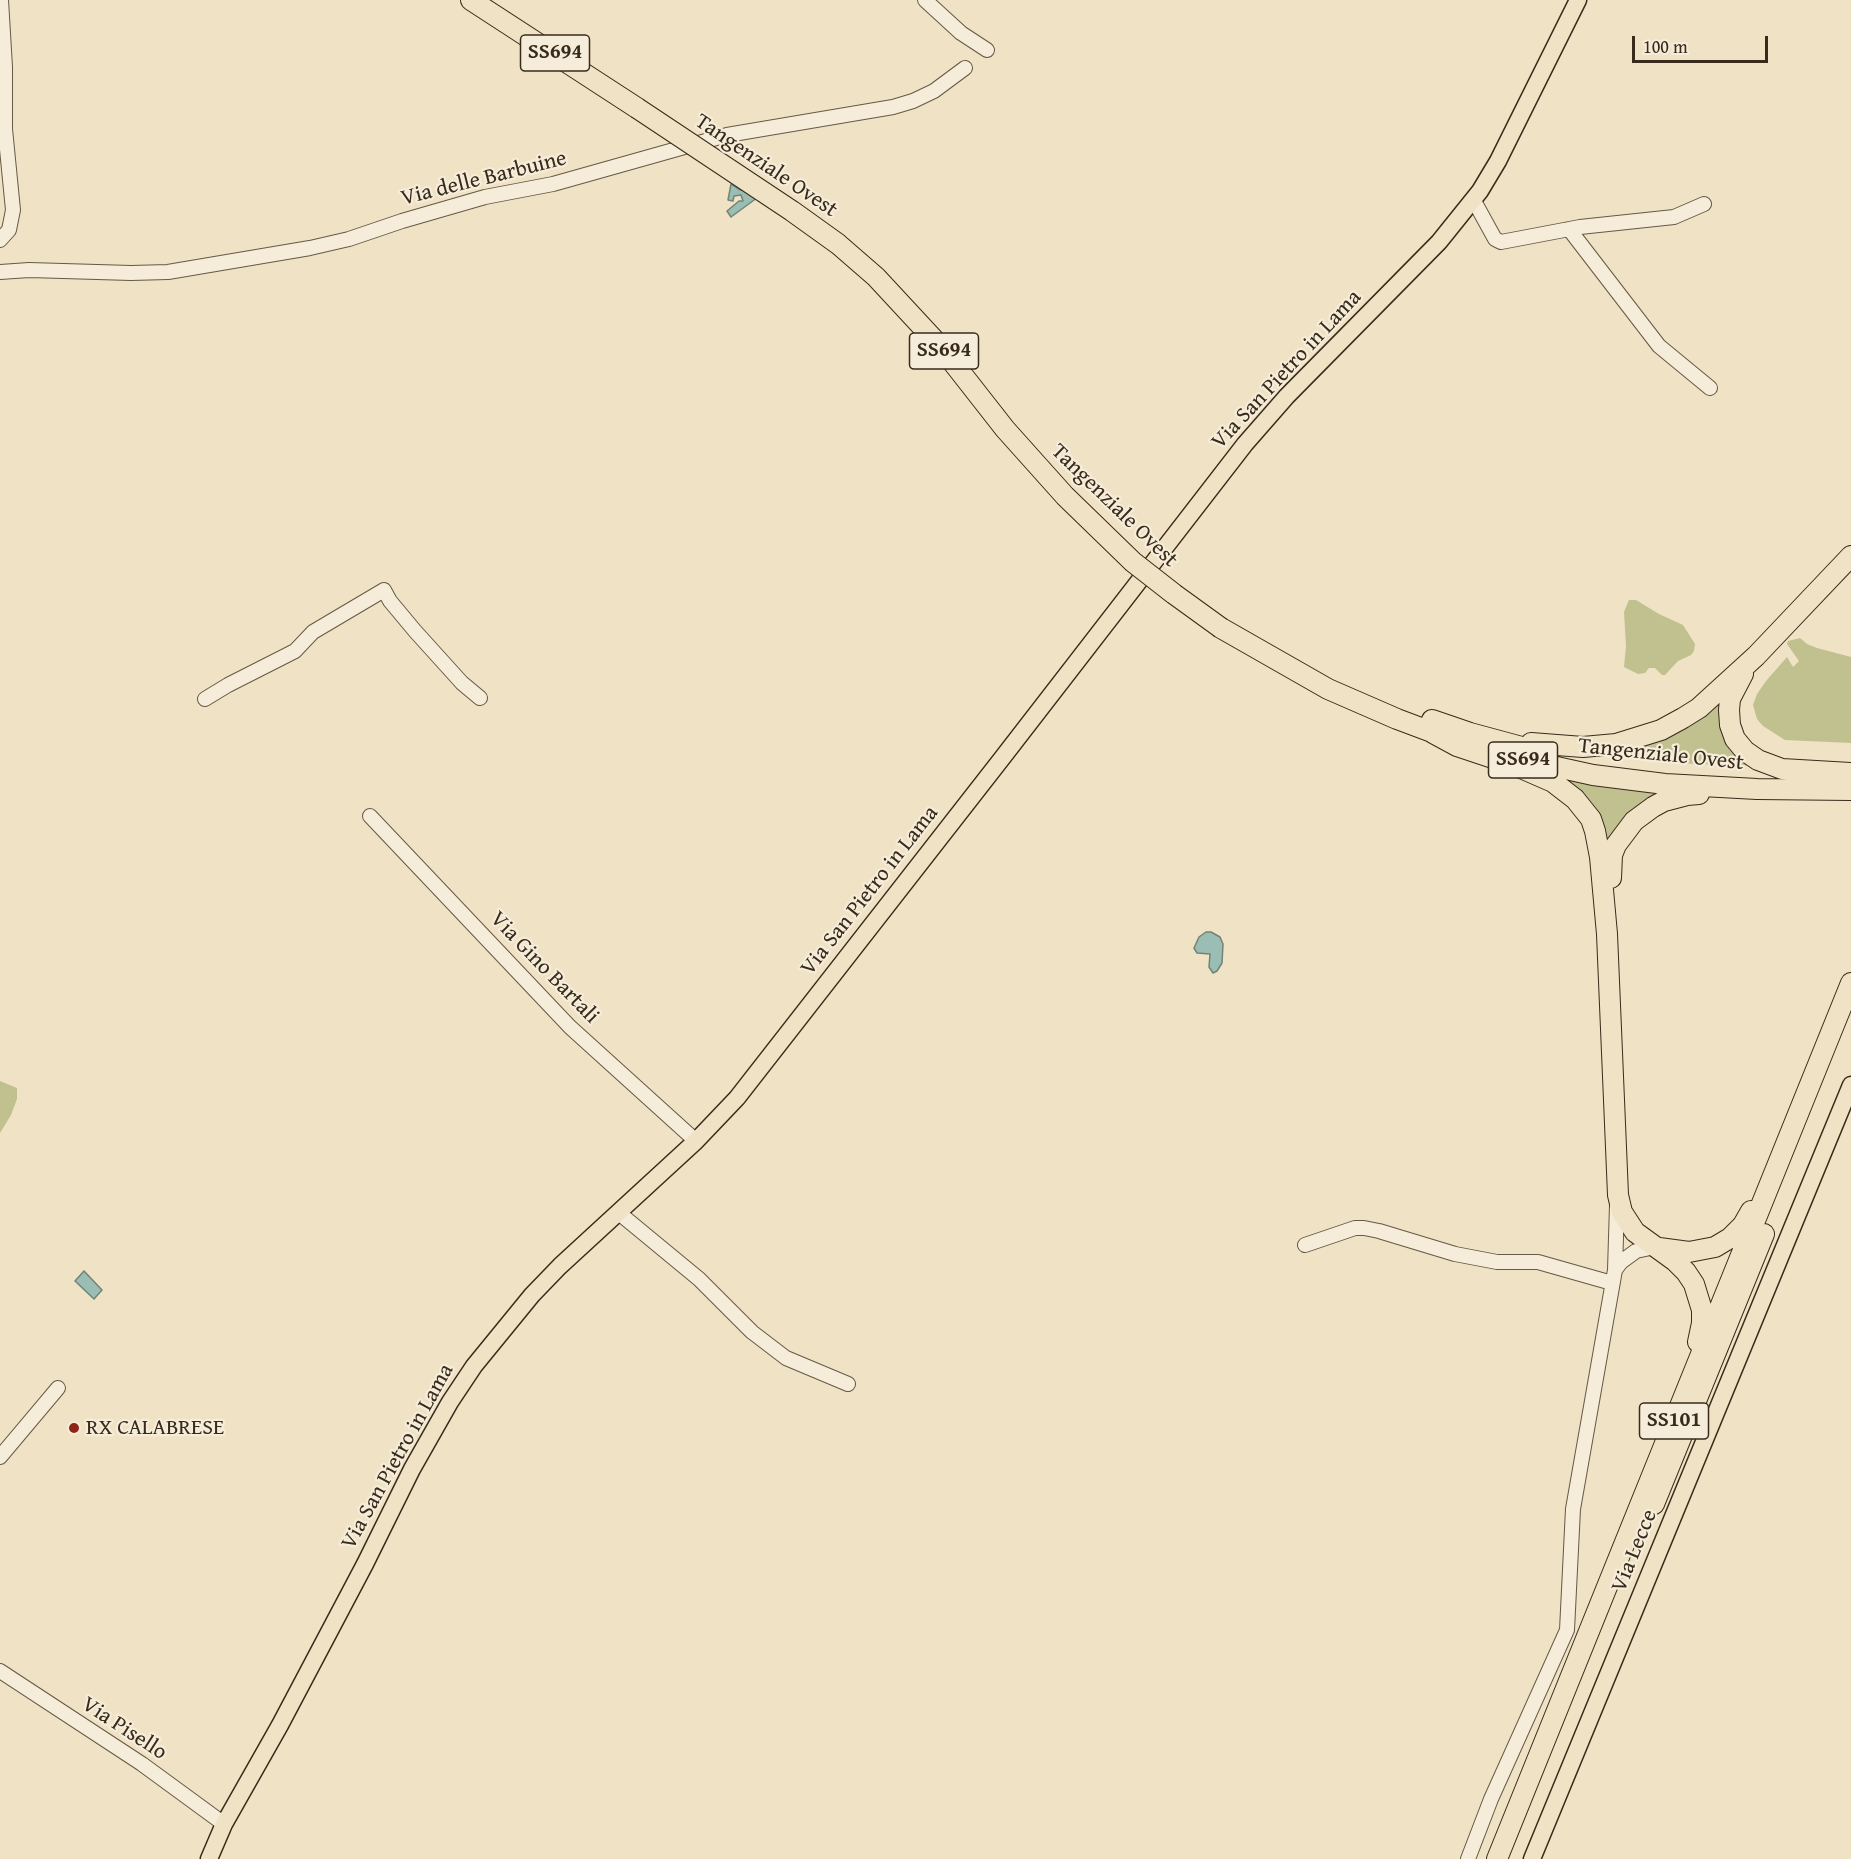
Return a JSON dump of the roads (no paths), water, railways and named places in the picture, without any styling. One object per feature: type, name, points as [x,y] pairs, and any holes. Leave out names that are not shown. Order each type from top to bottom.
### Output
[{"type":"highway","name":"Tangenziale Ovest","points":[[471,0],[787,192],[867,252],[933,320],[1016,423],[1120,534],[1224,622],[1328,689],[1433,733],[1505,755],[1593,775],[1665,784],[1851,790]]},
{"type":"highway","name":"Tangenziale Ovest","points":[[492,0],[640,103]]},
{"type":"highway","points":[[1415,714],[1436,717],[1502,737],[1549,746],[1583,747],[1616,744],[1661,730],[1699,708],[1756,656],[1851,555]]},
{"type":"highway","name":"Tangenziale Ovest","points":[[1224,622],[1332,677],[1415,714],[1518,747],[1604,765],[1725,777],[1851,778]]},
{"type":"highway","points":[[1756,656],[1737,682],[1730,699],[1730,725],[1735,739],[1745,751],[1758,760],[1782,769],[1851,773]]},
{"type":"highway","points":[[1433,733],[1443,741],[1514,765],[1553,782],[1566,790],[1584,808],[1591,819],[1599,846],[1607,934],[1617,1176],[1622,1212],[1635,1232],[1675,1261],[1686,1272],[1700,1299],[1702,1323],[1697,1343],[1661,1439],[1658,1458]]},
{"type":"highway","points":[[1607,934],[1612,855],[1621,837],[1641,815],[1664,801],[1687,795],[1803,793],[1814,790]]},
{"type":"highway","name":"SS101","points":[[1497,1859],[1851,983]]},
{"type":"highway","name":"SS101","points":[[1509,1859],[1851,1017]]},
{"type":"highway","points":[[1655,1247],[1673,1251],[1703,1251],[1730,1238],[1743,1225],[1753,1208],[1797,1109],[1805,1098]]},
{"type":"main road","name":"Via San Pietro in Lama","points":[[209,1859],[224,1824],[270,1743],[365,1564],[412,1469],[450,1402],[474,1366],[532,1295],[696,1141],[737,1098],[1245,444],[1287,396],[1439,242],[1473,199],[1498,161],[1578,0]]},
{"type":"main road","name":"Via Lecce","points":[[1532,1859],[1851,1085]]},
{"type":"street","points":[[0,240],[9,230],[13,210],[5,129],[6,78],[1,0]]},
{"type":"street","points":[[925,0],[961,33],[987,50]]},
{"type":"street","name":"Via delle Barbuine","points":[[0,272],[29,270],[168,272],[310,248],[349,239],[485,197],[552,184],[727,135],[893,107],[934,91],[964,68]]},
{"type":"street","points":[[1473,199],[1495,239],[1501,242],[1569,230],[1674,217],[1704,204]]},
{"type":"street","points":[[1569,230],[1659,346],[1710,388]]},
{"type":"street","points":[[205,699],[295,651],[313,632],[384,590],[390,601],[415,631],[462,683],[480,698]]},
{"type":"street","name":"Via Gino Bartali","points":[[370,816],[570,1027],[696,1141]]},
{"type":"street","points":[[1468,1859],[1491,1800],[1567,1630],[1572,1509],[1614,1276],[1617,1176]]},
{"type":"street","points":[[619,1213],[699,1279],[753,1332],[786,1358],[848,1384]]},
{"type":"street","points":[[1305,1245],[1354,1228],[1364,1228],[1455,1254],[1497,1262],[1538,1262],[1614,1276]]},
{"type":"street","points":[[1614,1276],[1621,1262],[1636,1251],[1655,1247]]},
{"type":"street","points":[[0,1457],[58,1388]]},
{"type":"street","name":"Via Pisello","points":[[0,1671],[142,1764],[224,1824]]},
{"type":"water","points":[[731,184],[740,190],[752,185],[765,192],[731,217],[727,211],[739,201],[743,201],[741,195],[734,196],[733,201],[728,200]]},
{"type":"water","points":[[1206,932],[1220,937],[1223,944],[1222,963],[1213,973],[1209,967],[1210,954],[1197,953],[1194,948],[1199,937]]},
{"type":"water","points":[[84,1271],[102,1290],[94,1299],[75,1281]]},
{"type":"place","name":"RX CALABRESE","points":[[74,1428]]}]
